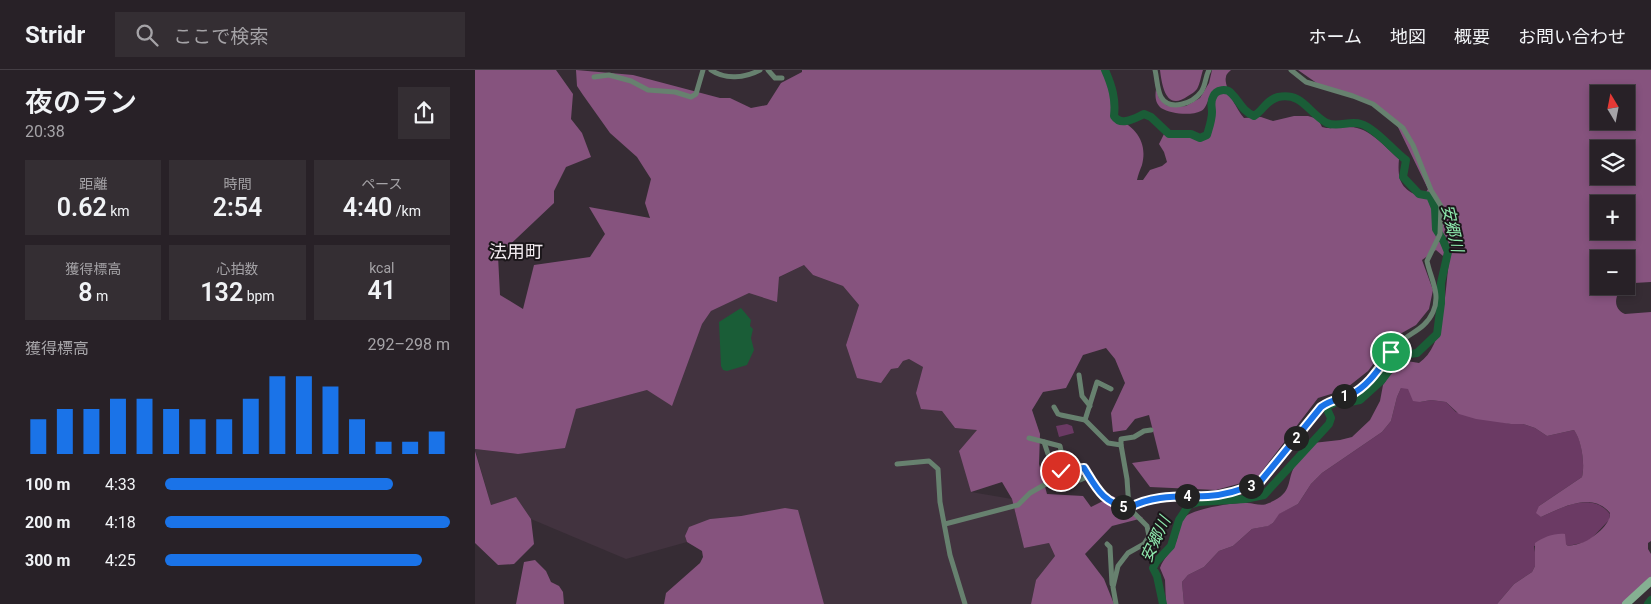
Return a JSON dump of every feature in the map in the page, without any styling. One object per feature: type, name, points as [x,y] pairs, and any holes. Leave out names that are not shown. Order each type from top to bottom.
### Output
[{"type":"main road","points":[[1626,604],[1651,581]]},
{"type":"street","points":[[609,75],[614,70]]},
{"type":"street","points":[[594,77],[609,75],[631,81],[648,90],[675,92],[691,96],[696,94],[703,70]]},
{"type":"street","points":[[711,70],[731,77],[752,74],[760,70]]},
{"type":"street","points":[[768,70],[775,78],[782,78]]},
{"type":"street","points":[[1155,70],[1162,98],[1167,103],[1176,105],[1187,103],[1200,94],[1209,70]]},
{"type":"street","points":[[1129,508],[1139,502],[1164,498],[1210,496],[1235,492],[1260,482],[1321,407],[1332,400],[1350,395],[1367,383],[1401,342],[1419,331],[1433,313],[1437,290],[1427,261],[1440,236],[1441,206],[1431,190],[1413,145],[1403,128],[1373,104],[1306,82],[1291,70]]},
{"type":"street","points":[[1079,375],[1082,396],[1090,406]]},
{"type":"street","points":[[1085,420],[1097,382],[1111,389]]},
{"type":"street","points":[[1054,407],[1058,414],[1085,420],[1108,443],[1121,444]]},
{"type":"street","points":[[1129,508],[1121,439],[1134,437],[1144,431],[1151,430]]},
{"type":"street","points":[[1029,438],[1060,446],[1064,464],[1072,469]]},
{"type":"street","points":[[1044,442],[1048,454]]},
{"type":"street","points":[[897,464],[929,461],[938,469],[940,502],[950,555],[965,604]]},
{"type":"street","points":[[1057,463],[1061,471],[1084,468],[1102,496],[1113,504],[1129,508],[1147,526],[1149,536],[1145,544],[1128,553],[1118,566],[1113,587]]},
{"type":"street","points":[[945,524],[1018,505],[1035,490],[1061,481],[1072,469]]},
{"type":"street","points":[[1080,480],[1089,476]]},
{"type":"street","points":[[1107,544],[1110,547],[1116,604]]},
{"type":"shaded area","points":[[475,70],[556,70],[573,94],[571,119],[582,133],[591,157],[566,167],[554,191],[554,203],[498,256],[500,295],[523,309],[534,265],[590,257],[605,234],[589,207],[650,218],[645,203],[651,179],[637,157],[610,133],[583,95],[577,86],[576,70],[633,75],[720,98],[730,98],[751,108],[767,105],[781,83],[802,72],[802,70],[1103,70],[1110,88],[1115,117],[1129,125],[1141,142],[1143,156],[1137,180],[1143,180],[1150,170],[1167,162],[1159,144],[1164,134],[1176,137],[1194,137],[1210,128],[1213,100],[1208,101],[1203,109],[1197,113],[1175,113],[1159,106],[1156,99],[1156,89],[1159,98],[1166,105],[1173,107],[1186,106],[1200,98],[1209,83],[1212,70],[1231,70],[1226,76],[1227,86],[1244,118],[1261,117],[1273,121],[1294,116],[1308,116],[1318,119],[1322,127],[1350,127],[1364,130],[1399,159],[1400,179],[1405,188],[1423,197],[1428,189],[1394,119],[1367,100],[1318,84],[1298,70],[1651,70],[1651,282],[1635,283],[1635,250],[1590,250],[1590,295],[1618,295],[1617,307],[1625,314],[1651,312],[1651,541],[1648,543],[1648,549],[1651,554],[1651,578],[1622,604],[1497,604],[1514,584],[1532,572],[1535,566],[1535,543],[1549,536],[1565,534],[1568,546],[1580,543],[1596,534],[1608,522],[1610,513],[1603,506],[1595,503],[1577,503],[1541,517],[1536,513],[1539,506],[1582,477],[1582,453],[1574,430],[1547,436],[1535,428],[1523,424],[1476,419],[1459,414],[1446,402],[1431,400],[1413,401],[1408,389],[1401,388],[1391,421],[1382,432],[1322,473],[1311,484],[1298,504],[1279,514],[1273,523],[1268,526],[1252,529],[1233,546],[1219,551],[1204,567],[1188,575],[1182,582],[1184,604],[1166,604],[1165,580],[1160,568],[1174,546],[1181,522],[1186,516],[1222,505],[1250,503],[1263,505],[1277,499],[1286,490],[1296,464],[1313,443],[1352,437],[1370,420],[1380,401],[1383,385],[1389,376],[1407,361],[1419,363],[1428,355],[1439,331],[1445,302],[1449,261],[1436,250],[1422,260],[1433,290],[1429,309],[1416,325],[1393,338],[1368,371],[1344,390],[1318,398],[1256,479],[1216,490],[1150,487],[1132,463],[1160,459],[1149,415],[1135,419],[1126,430],[1113,432],[1111,413],[1125,383],[1115,359],[1106,348],[1083,355],[1066,388],[1043,392],[1032,410],[1040,434],[1039,464],[1047,494],[1083,496],[1091,507],[1113,496],[1143,518],[1112,526],[1085,554],[1104,579],[1114,604],[1031,604],[1036,580],[1055,556],[1049,543],[1024,548],[1012,499],[1002,482],[971,492],[959,451],[977,430],[955,428],[942,411],[921,409],[916,393],[923,367],[909,359],[903,361],[898,368],[891,369],[881,383],[857,378],[846,345],[859,305],[843,286],[813,275],[804,265],[779,277],[777,302],[749,293],[711,311],[702,324],[672,406],[647,390],[576,409],[565,448],[518,454],[475,449]]},
{"type":"shaded area","points":[[1160,70],[1203,70],[1196,90],[1181,100],[1175,101],[1170,99],[1164,89]]},
{"type":"shaded area","points":[[804,265],[813,275],[843,286],[859,305],[846,345],[891,369],[898,368],[903,361],[909,359],[923,367],[916,393],[942,411],[955,428],[978,429],[971,492],[1012,499],[1024,548],[1049,543],[1055,556],[1036,580],[1031,604],[824,604],[797,510],[710,519],[685,536],[687,542],[626,559],[531,519],[516,498],[491,505],[475,449],[518,454],[576,409],[647,390],[711,311]]},
{"type":"shaded area","points":[[741,308],[751,320],[750,326],[753,329],[751,338],[754,350],[747,365],[727,371],[723,370],[721,366],[719,322]]},
{"type":"shaded area","points":[[1401,388],[1408,388],[1420,402],[1431,400],[1446,402],[1456,412],[1511,424],[1523,424],[1535,428],[1547,436],[1574,430],[1577,434],[1582,453],[1582,477],[1539,506],[1541,517],[1577,503],[1586,502],[1595,503],[1603,507],[1610,514],[1609,520],[1586,542],[1568,546],[1566,544],[1534,546],[1535,566],[1532,572],[1514,584],[1497,604],[1184,604],[1182,582],[1188,575],[1204,567],[1219,551],[1233,546],[1252,529],[1273,523],[1278,514],[1298,504],[1311,484],[1322,473],[1382,432],[1391,421]]},
{"type":"shaded area","points":[[1067,424],[1072,426],[1074,433],[1059,437],[1056,426]]},
{"type":"shaded area","points":[[475,451],[491,505],[516,497],[531,519],[534,544],[514,564],[498,565],[475,543]]},
{"type":"shaded area","points":[[785,508],[798,510],[824,604],[664,604],[666,593],[700,563],[703,557],[702,551],[687,542],[685,536],[689,527],[710,519],[741,516]]},
{"type":"shaded area","points":[[535,560],[546,571],[551,582],[559,586],[563,592],[564,604],[516,604],[524,562]]},
{"type":"waterway","name":"安郷川","points":[[1105,70],[1113,93],[1114,116],[1120,121],[1128,121],[1144,114],[1151,117],[1169,134],[1191,134],[1200,138],[1207,135],[1212,112],[1212,99],[1214,94],[1222,90],[1230,92],[1244,109],[1254,116],[1274,98],[1287,96],[1305,104],[1320,119],[1327,123],[1335,125],[1357,123],[1366,126],[1406,160],[1403,177],[1419,194],[1430,196],[1435,208],[1436,229],[1448,252],[1441,283],[1441,303],[1437,334],[1417,353],[1403,355],[1381,381],[1360,400],[1350,402],[1341,400],[1326,407],[1331,418],[1329,424],[1264,495],[1245,499],[1199,502],[1189,505],[1179,520],[1171,546],[1153,568],[1157,576],[1163,604]]},
{"type":"waterway","points":[[1648,604],[1651,600]]},
{"type":"district","name":"法用町","points":[[516,252]]},
{"type":"route","points":[[1061,471],[1084,468],[1102,496],[1113,504],[1129,508],[1139,502],[1164,498],[1210,496],[1235,492],[1260,482],[1315,412],[1332,400],[1350,395],[1367,383],[1391,352]]}]
